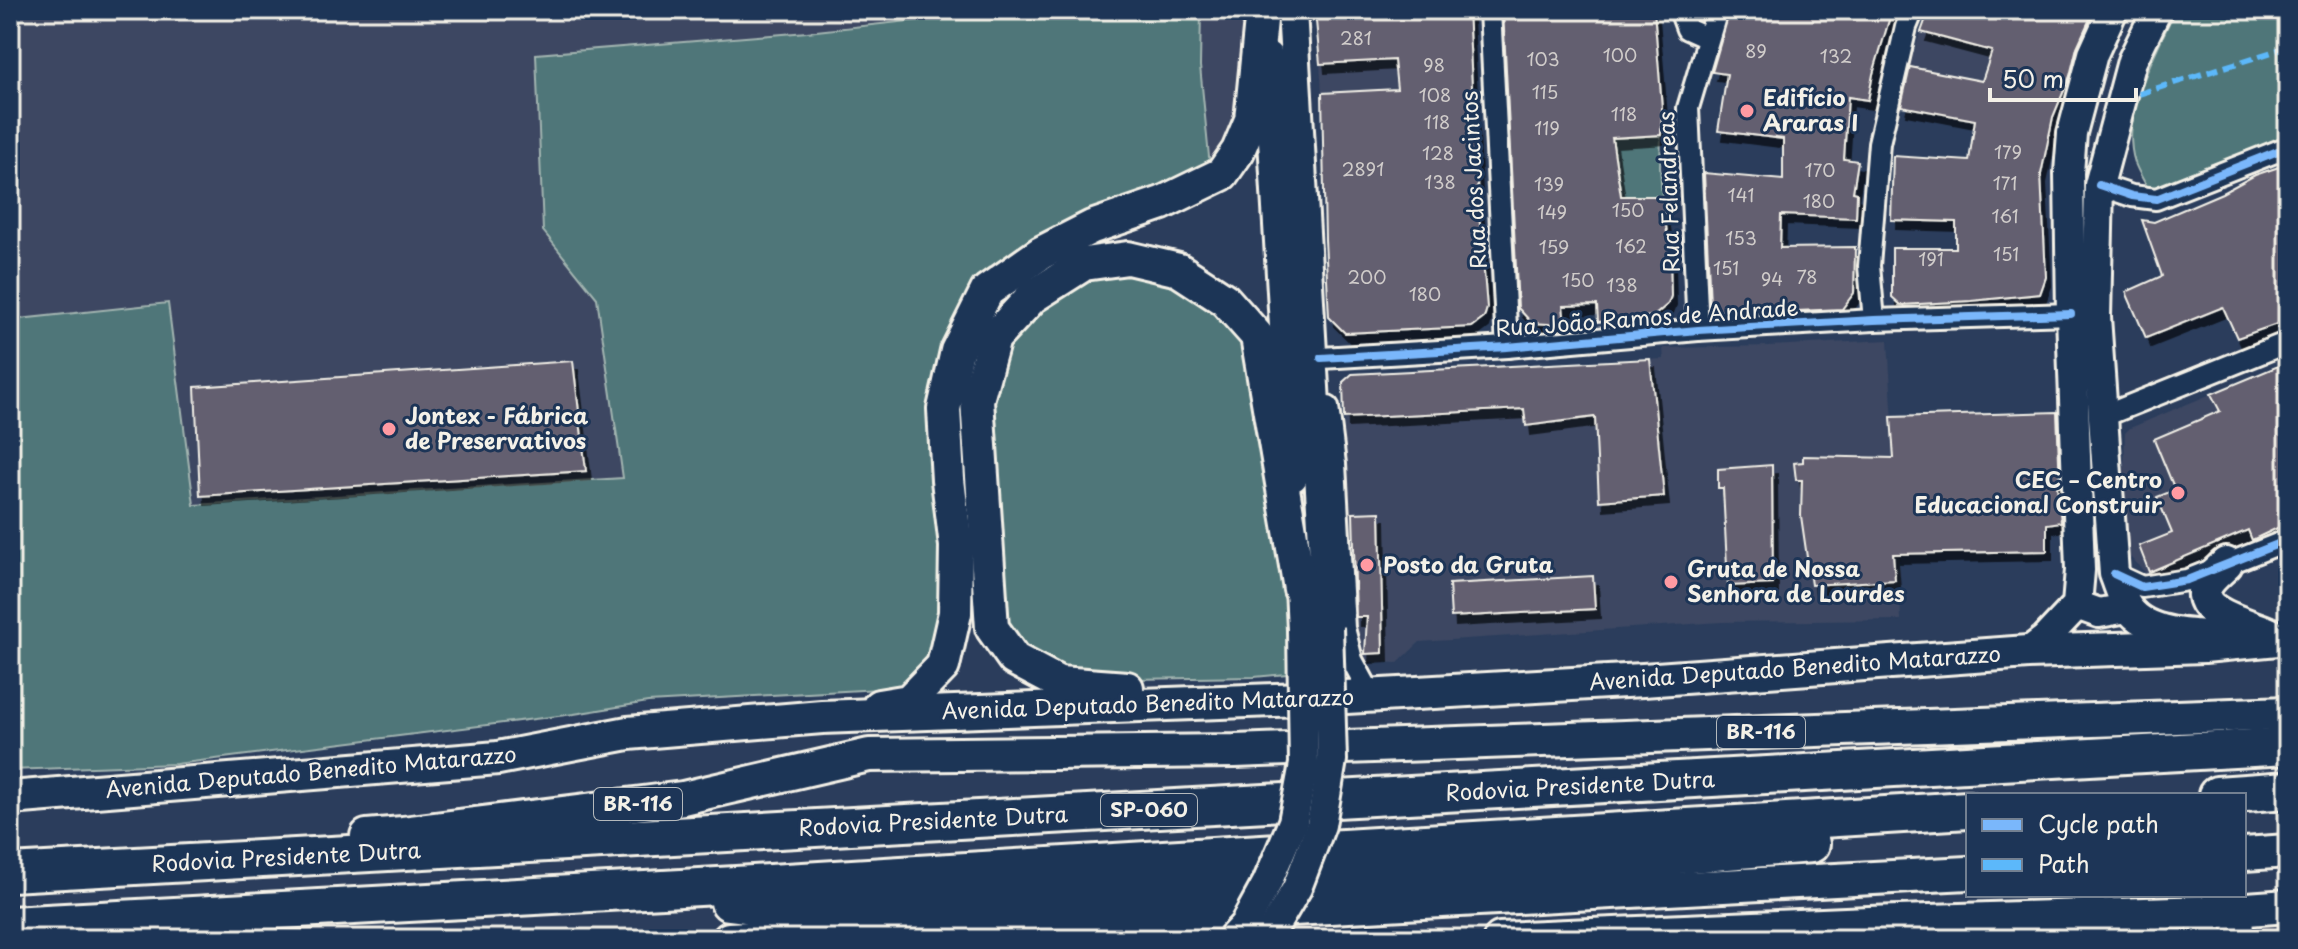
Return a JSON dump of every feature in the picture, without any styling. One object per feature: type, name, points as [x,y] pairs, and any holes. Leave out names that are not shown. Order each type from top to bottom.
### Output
[{"type":"highway","name":"Rodovia Presidente Dutra","points":[[10,873],[2288,746]]},
{"type":"highway","points":[[2245,793],[2288,790]]},
{"type":"highway","name":"SP-060","points":[[10,925],[1963,811]]},
{"type":"main road","points":[[1263,10],[1300,589]]},
{"type":"main road","points":[[822,717],[909,701],[943,666],[955,613],[956,546],[944,409],[957,351],[987,291],[1041,253],[1079,234],[1162,203],[1222,174],[1238,151],[1251,120],[1263,10]]},
{"type":"main road","points":[[1267,939],[1297,888],[1321,825],[1332,760],[1315,629],[1294,10]]},
{"type":"main road","points":[[2028,652],[2077,605],[2080,570],[2069,206],[2072,142],[2093,54],[2113,10]]},
{"type":"main road","points":[[2157,10],[2132,61],[2099,185],[2096,317],[2114,574],[2127,608],[2142,620],[2162,629],[2185,634],[2282,638]]},
{"type":"main road","points":[[2093,54],[2132,61]]},
{"type":"main road","points":[[1231,939],[1244,925],[1267,883],[1293,822],[1304,764],[1315,629],[1300,589],[1257,336],[1225,300],[1179,270],[1128,258],[1084,264],[1032,297],[994,338],[977,400],[992,628],[1014,659],[1059,683],[1132,689],[1253,687],[1329,698]]},
{"type":"main road","points":[[2226,564],[2205,587],[2206,602],[2221,615],[2282,638]]},
{"type":"main road","points":[[2077,605],[2099,613],[2127,608]]},
{"type":"main road","name":"Avenida Deputado Benedito Matarazzo","points":[[10,798],[498,758],[628,733],[822,717],[1329,698],[1643,680],[2028,652],[2204,646],[2282,638]]},
{"type":"main road","name":"Rodovia Presidente Dutra","points":[[10,866],[104,853],[403,833],[683,798],[869,755],[1235,751],[2288,713]]},
{"type":"main road","points":[[2246,854],[2288,851]]},
{"type":"main road","points":[[729,939],[1966,873]]},
{"type":"main road","points":[[1500,939],[2207,926],[2239,924],[2288,906]]},
{"type":"street","points":[[1294,10],[1305,101],[1321,358],[1335,464],[1344,628],[1352,660],[1373,695]]},
{"type":"street","name":"Rua dos Jacintos","points":[[1490,10],[1507,347]]},
{"type":"street","points":[[1680,10],[1687,29],[1707,38]]},
{"type":"street","name":"Rua Felandreas","points":[[1698,330],[1688,108],[1717,10]]},
{"type":"street","points":[[1874,320],[1869,266],[1879,143],[1906,27],[1913,10]]},
{"type":"street","points":[[2099,185],[2132,196],[2156,199],[2288,147]]},
{"type":"street","name":"Rua João Ramos de Andrade","points":[[1321,358],[1507,347],[1698,330],[1874,320],[2071,314]]},
{"type":"street","points":[[2104,416],[2288,342]]},
{"type":"street","points":[[2114,574],[2142,587],[2187,580],[2288,540]]},
{"type":"shaded area","points":[[10,10],[1245,10],[1249,64],[1226,149],[1210,167],[1040,240],[736,698],[648,702],[176,764],[10,770]]},
{"type":"shaded area","points":[[1921,32],[1992,51],[1982,81],[1908,67]]},
{"type":"shaded area","points":[[1396,60],[1397,89],[1322,93],[1320,64]]},
{"type":"shaded area","points":[[1888,340],[1901,620],[1722,622],[1420,642],[1398,663],[1366,662],[1350,619],[1343,382],[1352,374],[1664,359],[1663,348]]},
{"type":"shaded area","name":"CEC – Centro Educacional Construir","points":[[2211,394],[2245,460],[2228,482],[2252,540],[2179,567],[2147,574],[2125,552],[2125,433],[2130,428]]},
{"type":"shaded area","points":[[2288,920],[2288,939],[2262,939],[2261,921]]},
{"type":"green space","points":[[982,10],[1201,10],[1200,66],[1210,167],[1040,240],[945,341],[941,548],[943,611],[927,662],[898,688],[648,702],[176,764],[10,770],[10,320],[168,303],[194,505],[623,478],[597,298],[543,231],[536,54],[807,32],[983,13]]},
{"type":"green space","points":[[2175,10],[2288,10],[2288,136],[2149,191],[2135,163],[2131,144],[2132,125],[2142,85]]},
{"type":"green space","points":[[1661,135],[1662,196],[1621,196],[1612,138]]},
{"type":"green space","points":[[1128,268],[1175,280],[1219,308],[1248,341],[1289,594],[1287,674],[1132,679],[1062,673],[1021,652],[1002,625],[987,401],[1003,343],[1039,305],[1088,273]]},
{"type":"green space","points":[[2193,923],[2193,939],[1895,939],[1894,932]]},
{"type":"building","points":[[1315,10],[1468,10],[1487,308],[1484,318],[1472,327],[1345,333],[1329,317],[1322,93],[1397,89],[1394,60],[1320,64]]},
{"type":"building","points":[[1503,10],[1654,10],[1662,108],[1661,135],[1612,138],[1621,196],[1662,196],[1670,255],[1671,296],[1668,304],[1654,316],[1598,322],[1597,305],[1563,306],[1565,325],[1532,323],[1518,308]]},
{"type":"building","points":[[1730,10],[1892,10],[1868,100],[1848,97],[1844,159],[1858,161],[1853,192],[1857,193],[1856,218],[1781,215],[1780,248],[1855,247],[1854,293],[1842,309],[1727,314],[1710,305],[1704,173],[1783,180],[1783,139],[1718,131],[1727,74],[1712,72]]},
{"type":"building","points":[[1929,10],[2094,10],[2077,47],[2070,76],[2053,117],[2041,174],[2046,277],[2040,294],[1901,305],[1892,297],[1892,248],[1956,248],[1956,222],[1891,220],[1893,156],[1969,161],[1975,120],[1901,106],[1910,67],[1982,81],[1992,51],[1921,32]]},
{"type":"building","points":[[2288,164],[2288,320],[2237,338],[2223,307],[2146,338],[2126,292],[2162,276],[2142,220],[2154,222],[2255,175]]},
{"type":"building","points":[[1650,359],[1664,496],[1599,501],[1595,417],[1526,426],[1524,409],[1344,418],[1343,382],[1352,374]]},
{"type":"building","name":"Jontex - Fábrica de Preservativos","points":[[573,361],[586,471],[200,496],[195,387]]},
{"type":"building","points":[[2288,362],[2288,523],[2252,540],[2248,530],[2149,572],[2139,546],[2172,533],[2157,497],[2175,490],[2154,439],[2220,411],[2211,394]]},
{"type":"building","points":[[2057,412],[2060,486],[2057,486],[2061,522],[2047,524],[2047,551],[1893,554],[1895,580],[1811,585],[1801,516],[1802,480],[1796,480],[1794,463],[1803,462],[1803,456],[1894,458],[1891,417]]},
{"type":"building","points":[[1772,465],[1773,584],[1728,586],[1723,488],[1718,488],[1718,469]]},
{"type":"building","name":"Posto da Gruta","points":[[1380,512],[1383,653],[1365,654],[1367,617],[1356,617],[1353,513]]},
{"type":"building","name":"Posto da Gruta","points":[[1593,576],[1595,609],[1451,617],[1449,584]]},
{"type":"marked path","points":[[2139,94],[2288,47]]},
{"type":"cycle path","points":[[2099,185],[2132,196],[2156,199],[2288,147]]},
{"type":"cycle path","points":[[1321,358],[1507,347],[1698,330],[1874,320],[2071,314]]},
{"type":"cycle path","points":[[2114,574],[2142,587],[2187,580],[2288,540]]},
{"type":"place","name":"Edifício Araras I","points":[[1747,111]]},
{"type":"place","name":"Jontex - Fábrica de Preservativos","points":[[389,429]]},
{"type":"place","name":"CEC – Centro Educacional Construir","points":[[2178,493]]},
{"type":"place","name":"Posto da Gruta","points":[[1367,565]]},
{"type":"place","name":"Gruta de Nossa Senhora de Lourdes","points":[[1671,582]]}]
